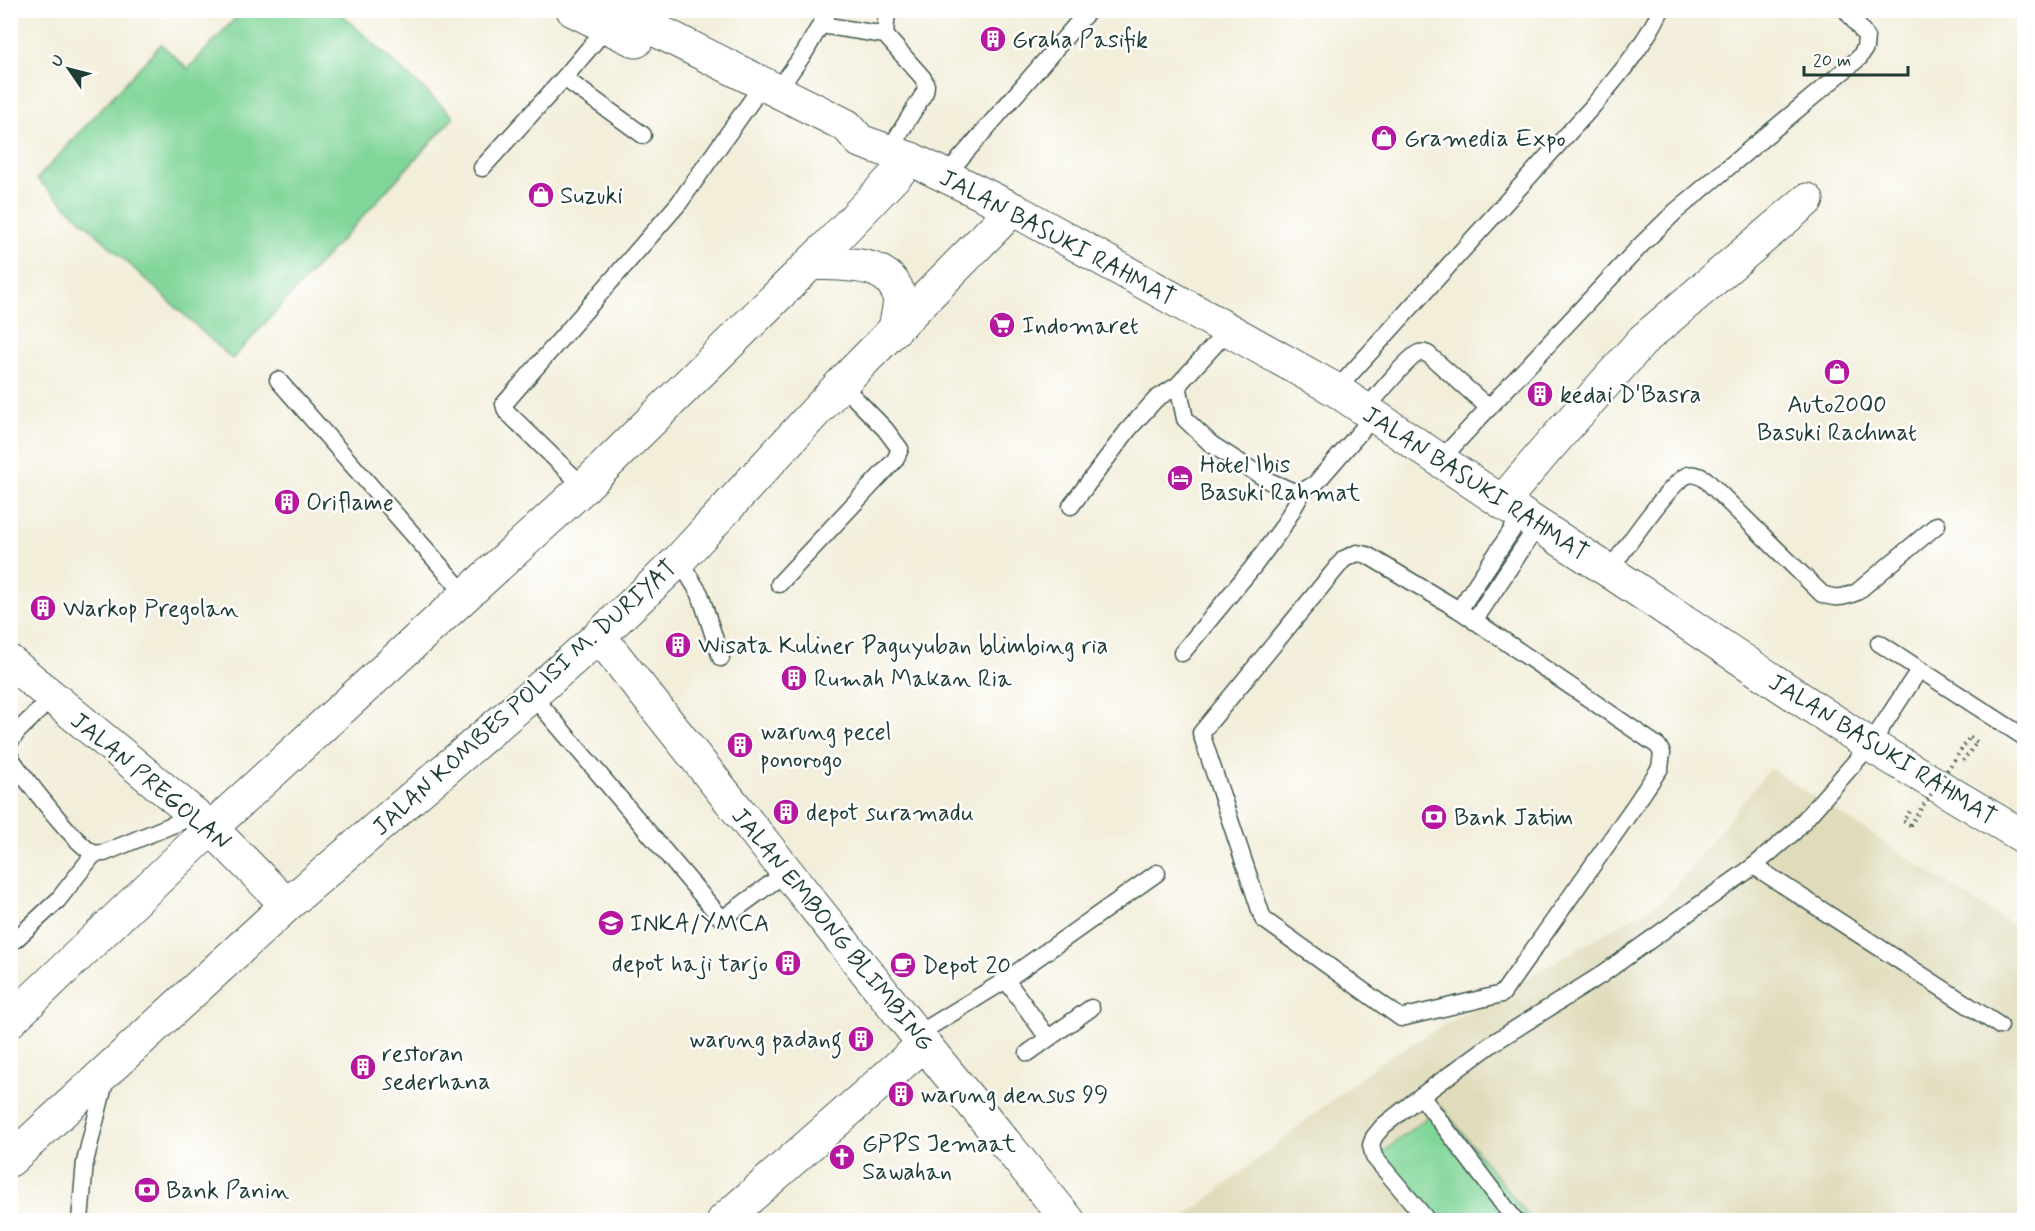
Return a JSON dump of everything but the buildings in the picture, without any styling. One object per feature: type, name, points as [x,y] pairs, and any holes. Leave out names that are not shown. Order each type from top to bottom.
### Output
[{"type":"street","name":"JALAN BASUKI RAHMAT","points":[[573,10],[612,18],[765,96],[847,126],[886,151],[946,176],[1013,209],[1229,329],[1336,390],[1870,745],[2025,837]]},
{"type":"street","points":[[10,1021],[203,821],[465,594],[584,487],[811,263],[886,151]]},
{"type":"street","points":[[1521,514],[1644,339],[1807,200]]},
{"type":"street","name":"JALAN KOMBES POLISI M. DURIYAT","points":[[10,1161],[287,905],[599,636],[679,560],[842,384],[1013,209]]},
{"type":"street","points":[[811,263],[866,266],[884,274],[893,282],[899,298],[895,330]]},
{"type":"street","name":"JALAN EMBONG BLIMBING","points":[[599,636],[1068,1221]]},
{"type":"street","name":"JALAN PREGOLAN","points":[[10,662],[203,821],[287,905]]},
{"type":"street","points":[[724,1221],[921,1039]]},
{"type":"lane","points":[[885,36],[887,10]]},
{"type":"lane","points":[[946,176],[1089,10]]},
{"type":"lane","points":[[1336,390],[1593,106],[1626,67],[1653,27],[1661,10]]},
{"type":"lane","points":[[1440,460],[1642,244],[1676,211],[1859,58],[1865,48],[1866,36],[1846,10]]},
{"type":"lane","points":[[482,168],[564,78],[612,18]]},
{"type":"lane","points":[[584,487],[506,411],[504,404],[678,203],[825,18],[885,36],[923,78],[926,85],[925,92],[886,151]]},
{"type":"lane","points":[[564,78],[643,135]]},
{"type":"lane","points":[[1071,506],[1128,430],[1156,399],[1178,385],[1229,329]]},
{"type":"lane","points":[[1182,653],[1254,567],[1282,528],[1303,491],[1315,484],[1402,369],[1418,353],[1423,352],[1429,355],[1489,408]]},
{"type":"lane","points":[[278,380],[465,594]]},
{"type":"lane","points":[[779,584],[895,460],[900,449],[885,429],[842,384]]},
{"type":"lane","points":[[1178,385],[1185,418],[1211,444],[1269,481],[1293,491],[1303,491]]},
{"type":"lane","points":[[1609,571],[1649,516],[1681,478],[1689,474],[1706,479],[1822,594],[1833,598],[1844,598],[1857,592],[1937,525]]},
{"type":"lane","points":[[1459,610],[1521,514]]},
{"type":"lane","points":[[1474,621],[1521,514]]},
{"type":"lane","points":[[1357,552],[1367,555],[1474,621],[1658,746],[1662,753],[1662,760],[1660,768],[1633,808],[1502,994],[1401,1018],[1263,919],[1201,733],[1344,559],[1357,552]]},
{"type":"lane","points":[[679,560],[700,594],[721,658]]},
{"type":"lane","points":[[1879,643],[2025,737]]},
{"type":"lane","points":[[1427,1221],[1374,1157],[1371,1145],[1383,1126],[1493,1043],[1602,975],[1754,866],[1794,832],[1870,745],[1919,670]]},
{"type":"lane","points":[[532,695],[721,918],[788,872]]},
{"type":"lane","points":[[10,742],[18,731],[52,698]]},
{"type":"lane","points":[[10,757],[24,778],[63,824],[84,848],[94,854],[104,853],[203,821]]},
{"type":"lane","points":[[15,940],[57,900],[94,854]]},
{"type":"lane","points":[[1754,866],[2000,1026]]},
{"type":"lane","points":[[921,1039],[1157,873]]},
{"type":"lane","points":[[1006,980],[1048,1038]]},
{"type":"lane","points":[[1028,1053],[1091,1008]]},
{"type":"lane","points":[[80,1221],[85,1162],[107,1071]]},
{"type":"lane","points":[[1421,1096],[1515,1221]]},
{"type":"path","points":[[1910,825],[1970,738]]},
{"type":"shaded area","points":[[1770,768],[2024,933],[2024,1220],[1181,1220],[1381,1061],[1665,899]]},
{"type":"green space","points":[[242,11],[338,11],[454,117],[232,359],[37,179],[161,44],[188,69]]},
{"type":"green space","points":[[1441,1106],[1531,1220],[1433,1220],[1381,1154]]},
{"type":"place","name":"Graha Pasifik","points":[[993,39]]},
{"type":"place","name":"Gramedia Expo","points":[[1384,138]]},
{"type":"place","name":"Suzuki","points":[[541,195]]},
{"type":"place","name":"Indomaret","points":[[1002,325]]},
{"type":"place","name":"Auto2000 Basuki Rachmat","points":[[1837,372]]},
{"type":"place","name":"kedai D'Basra","points":[[1540,394]]},
{"type":"place","name":"Hotel Ibis Basuki Rahmat","points":[[1180,478]]},
{"type":"place","name":"Oriflame","points":[[287,502]]},
{"type":"place","name":"Warkop Pregolan","points":[[43,608]]},
{"type":"place","name":"Wisata Kuliner Paguyuban blimbing ria","points":[[678,645]]},
{"type":"place","name":"Rumah Makan Ria","points":[[794,678]]},
{"type":"place","name":"warung pecel ponorogo","points":[[740,745]]},
{"type":"place","name":"depot suramadu","points":[[786,812]]},
{"type":"place","name":"Bank Jatim","points":[[1434,817]]},
{"type":"place","name":"INKA/YMCA","points":[[611,923]]},
{"type":"place","name":"depot haji tarjo","points":[[788,963]]},
{"type":"place","name":"Depot 20","points":[[903,965]]},
{"type":"place","name":"warung padang","points":[[861,1039]]},
{"type":"place","name":"restoran sederhana","points":[[363,1067]]},
{"type":"place","name":"warung densus 99","points":[[901,1094]]},
{"type":"place","name":"GPPS Jemaat Sawahan","points":[[842,1157]]},
{"type":"place","name":"Bank Panin","points":[[147,1190]]}]
